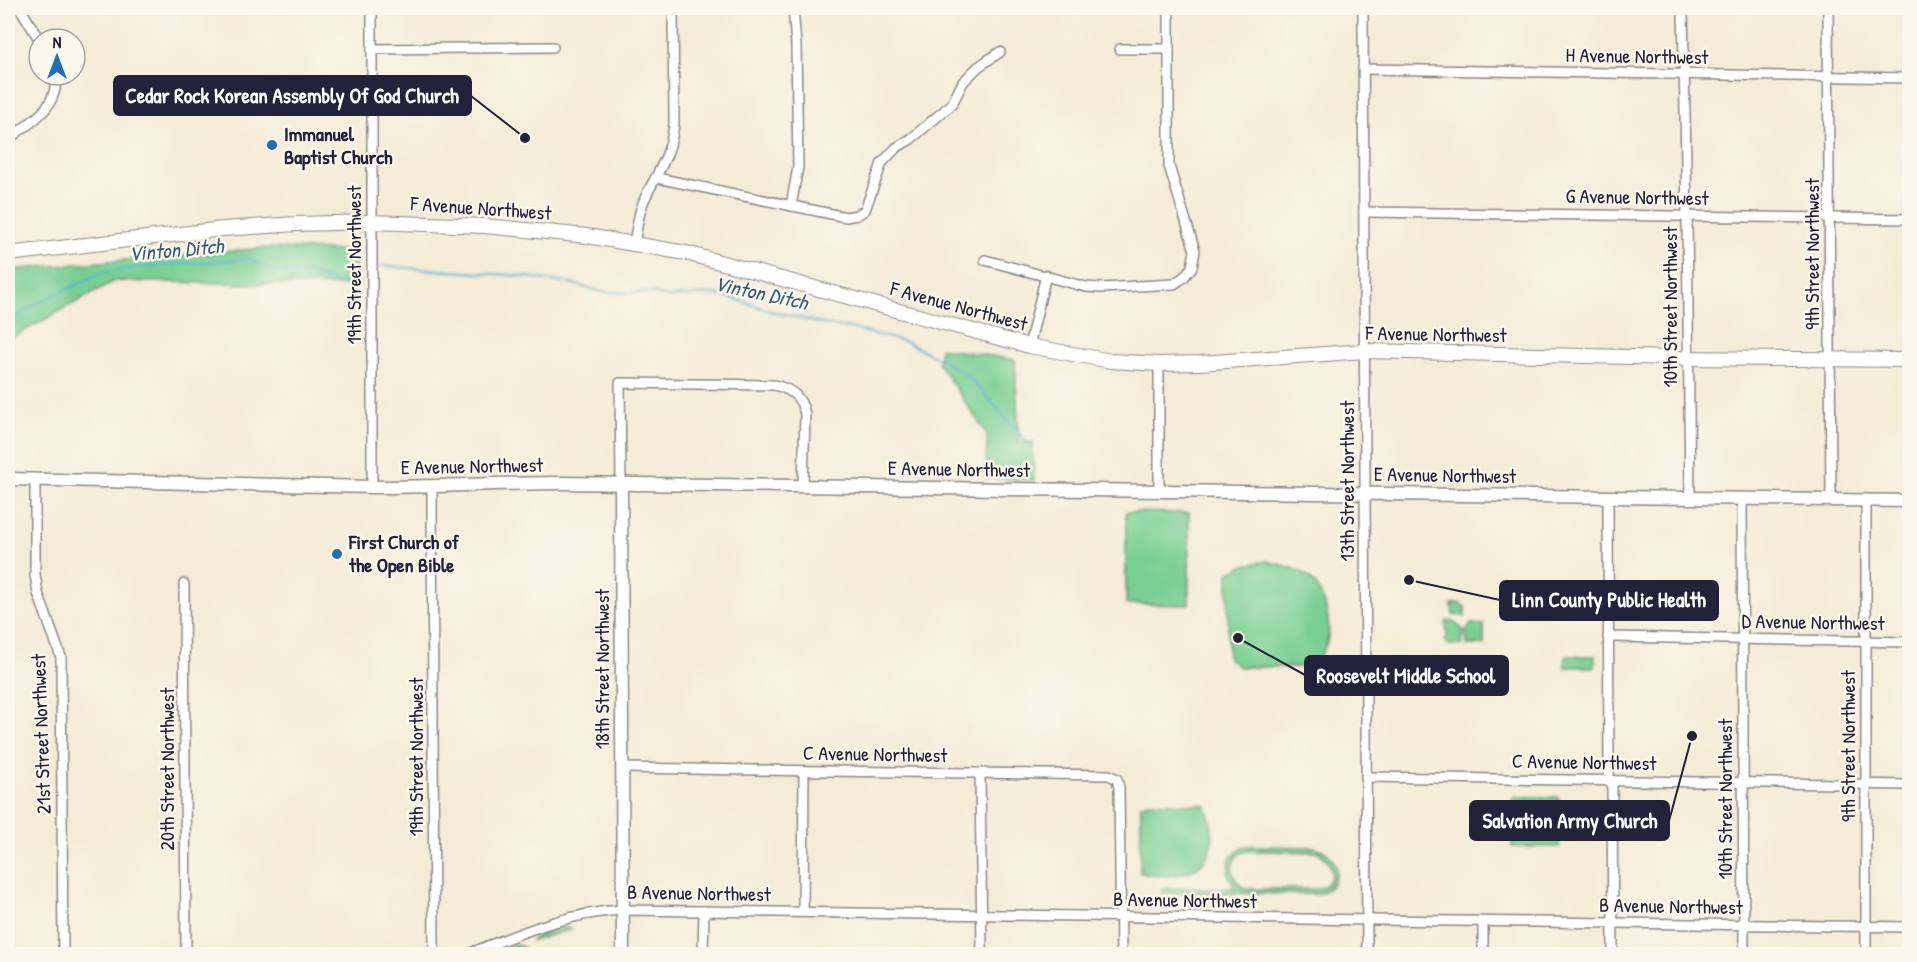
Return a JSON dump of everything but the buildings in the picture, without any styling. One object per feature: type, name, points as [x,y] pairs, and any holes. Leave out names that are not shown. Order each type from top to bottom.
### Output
[{"type":"main road","name":"F Avenue Northwest","points":[[8,254],[223,229],[371,222],[525,229],[696,255],[1029,346],[1111,361],[1159,364],[1200,363],[1365,351],[1910,360]]},
{"type":"street","points":[[20,8],[32,27]]},
{"type":"street","name":"19th Street Northwest","points":[[372,8],[372,487]]},
{"type":"street","points":[[634,244],[646,195],[657,178],[672,143],[674,8]]},
{"type":"street","points":[[791,206],[798,167],[794,8]]},
{"type":"street","points":[[985,260],[1093,287],[1174,284],[1192,267],[1195,251],[1169,166],[1169,8]]},
{"type":"street","name":"13th Street Northwest","points":[[1363,8],[1367,954]]},
{"type":"street","name":"10th Street Northwest","points":[[1683,8],[1690,499]]},
{"type":"street","name":"9th Street Northwest","points":[[1828,8],[1831,500]]},
{"type":"street","points":[[372,49],[554,47]]},
{"type":"street","points":[[1120,49],[1169,49]]},
{"type":"street","points":[[657,178],[846,217],[856,215],[865,210],[882,163],[896,148],[911,139],[952,104],[963,82],[978,67],[1000,52]]},
{"type":"street","name":"H Avenue Northwest","points":[[1364,69],[1910,78]]},
{"type":"street","points":[[8,139],[36,119],[52,103],[55,87]]},
{"type":"street","name":"G Avenue Northwest","points":[[1364,212],[1910,219]]},
{"type":"street","points":[[1029,346],[1046,275]]},
{"type":"street","points":[[1159,364],[1159,491]]},
{"type":"street","name":"18th Street Northwest","points":[[623,954],[620,383],[774,385],[788,388],[803,405],[805,414],[803,487]]},
{"type":"street","name":"E Avenue Northwest","points":[[8,479],[372,487],[432,487],[498,483],[1910,501]]},
{"type":"street","name":"21st Street Northwest","points":[[35,480],[35,574],[38,594],[61,657],[63,954]]},
{"type":"street","name":"19th Street Northwest","points":[[432,487],[434,954]]},
{"type":"street","points":[[1608,497],[1613,954]]},
{"type":"street","name":"10th Street Northwest","points":[[1742,499],[1744,954]]},
{"type":"street","name":"9th Street Northwest","points":[[1866,501],[1866,954]]},
{"type":"street","name":"20th Street Northwest","points":[[184,584],[186,954]]},
{"type":"street","name":"D Avenue Northwest","points":[[1608,637],[1910,642]]},
{"type":"street","name":"C Avenue Northwest","points":[[622,768],[1109,775],[1117,779],[1119,788],[1120,916]]},
{"type":"street","points":[[802,912],[804,771]]},
{"type":"street","points":[[980,773],[982,954]]},
{"type":"street","name":"C Avenue Northwest","points":[[1366,777],[1910,785]]},
{"type":"street","name":"B Avenue Northwest","points":[[468,954],[542,925],[600,911],[624,910],[1910,927]]},
{"type":"street","points":[[703,954],[704,912]]},
{"type":"street","points":[[1120,916],[1120,954]]},
{"type":"street","points":[[1483,922],[1483,954]]},
{"type":"green space","points":[[267,248],[353,251],[359,286],[114,281],[8,340],[8,270]]},
{"type":"green space","points":[[940,348],[1015,360],[1019,442],[1033,442],[1034,480],[986,478],[987,434],[938,363]]},
{"type":"green space","points":[[1126,512],[1189,513],[1189,605],[1126,604]]},
{"type":"green space","points":[[1267,561],[1290,567],[1306,575],[1315,584],[1324,601],[1329,630],[1328,639],[1313,667],[1239,667],[1228,658],[1228,573],[1245,565]]},
{"type":"green space","points":[[1459,603],[1465,607],[1465,616],[1453,615],[1452,604]]},
{"type":"green space","points":[[1453,621],[1464,631],[1462,645],[1449,645],[1445,642],[1446,622]]},
{"type":"green space","points":[[1471,624],[1484,625],[1484,645],[1467,645],[1466,630]]},
{"type":"green space","points":[[1565,656],[1595,656],[1595,667],[1565,667]]},
{"type":"green space","points":[[1513,797],[1559,797],[1559,847],[1512,847]]},
{"type":"green space","points":[[1147,802],[1205,805],[1211,824],[1212,841],[1208,854],[1201,864],[1175,875],[1158,876],[1140,873],[1141,805]]},
{"type":"green space","points":[[1242,847],[1314,847],[1330,856],[1336,870],[1335,877],[1326,890],[1317,894],[1162,893],[1162,888],[1235,888],[1228,875],[1230,858]],"holes":[[[1248,851],[1318,852],[1328,861],[1332,872],[1328,883],[1316,889],[1246,889],[1240,885],[1233,874],[1233,862],[1236,857]]]},
{"type":"green space","points":[[562,927],[572,929],[531,941],[536,936]]},
{"type":"green space","points":[[515,944],[524,948],[524,954],[490,954]]},
{"type":"waterway","name":"Vinton Ditch","points":[[8,323],[37,303],[104,272],[141,267],[249,259],[276,271],[310,274],[339,285],[349,284],[354,280]]},
{"type":"waterway","name":"Vinton Ditch","points":[[381,266],[521,276],[573,284],[603,292],[652,293],[667,297],[715,294],[774,312],[906,342],[946,362],[969,377],[1026,441]]},
{"type":"place","name":"Cedar Rock Korean Assembly Of God Church","points":[[525,138]]},
{"type":"place","name":"Immanuel Baptist Church","points":[[272,145]]},
{"type":"place","name":"First Church of the Open Bible","points":[[337,554]]},
{"type":"place","name":"Linn County Public Health","points":[[1409,580]]},
{"type":"place","name":"Roosevelt Middle School","points":[[1238,638]]},
{"type":"place","name":"Salvation Army Church","points":[[1692,736]]}]
